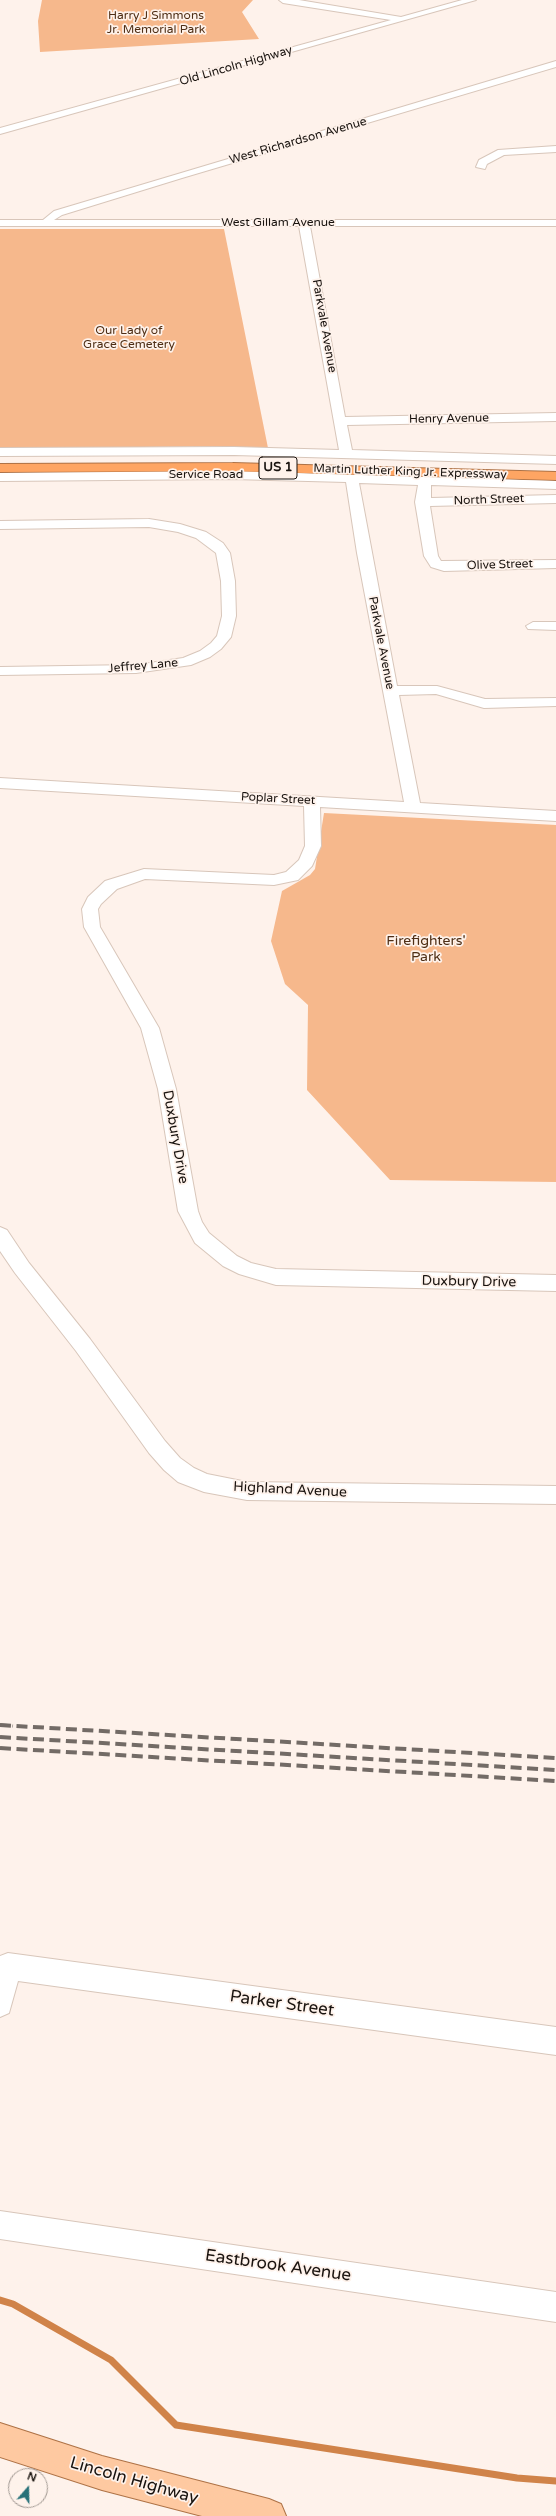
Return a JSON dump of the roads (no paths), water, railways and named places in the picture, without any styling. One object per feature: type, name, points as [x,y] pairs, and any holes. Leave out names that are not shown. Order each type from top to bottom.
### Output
[{"type":"highway","name":"Martin Luther King Jr. Expressway","points":[[0,461],[241,460],[556,469]]},
{"type":"highway","name":"Martin Luther King Jr. Expressway","points":[[0,468],[233,467],[556,476]]},
{"type":"main road","name":"Lincoln Highway","points":[[0,2440],[102,2473],[269,2516]]},
{"type":"street","points":[[283,0],[404,19]]},
{"type":"street","name":"Old Lincoln Highway","points":[[0,131],[472,0]]},
{"type":"street","name":"West Richardson Avenue","points":[[43,223],[58,214],[556,64]]},
{"type":"street","points":[[481,167],[483,162],[502,152],[556,149]]},
{"type":"street","name":"West Gillam Avenue","points":[[0,223],[556,223]]},
{"type":"street","name":"Parkvale Avenue","points":[[304,223],[346,454]]},
{"type":"street","name":"Henry Avenue","points":[[341,421],[556,417]]},
{"type":"street","name":"Service Road","points":[[0,452],[183,450],[556,460]]},
{"type":"street","name":"Service Road","points":[[0,477],[181,475],[352,478],[556,485]]},
{"type":"street","name":"Parkvale Avenue","points":[[352,478],[364,553],[413,806]]},
{"type":"street","points":[[422,502],[425,481]]},
{"type":"street","name":"North Street","points":[[422,502],[556,499]]},
{"type":"street","name":"Olive Street","points":[[422,502],[431,556],[436,564],[444,567],[556,564]]},
{"type":"street","name":"Jeffrey Lane","points":[[0,525],[149,523],[180,528],[201,535],[218,546],[223,553],[228,581],[229,616],[224,637],[216,646],[205,654],[186,662],[136,669],[0,671]]},
{"type":"street","points":[[532,626],[556,626]]},
{"type":"street","points":[[391,691],[437,690],[484,704],[556,702]]},
{"type":"street","name":"Poplar Street","points":[[0,783],[312,800],[556,816]]},
{"type":"street","name":"Duxbury Drive","points":[[312,800],[313,846],[306,862],[298,872],[286,878],[274,880],[156,873],[132,876],[103,891],[90,909],[92,927],[150,1028],[167,1089],[188,1211],[202,1238],[230,1261],[246,1269],[276,1277],[556,1283]]},
{"type":"street","name":"Highland Avenue","points":[[0,1235],[22,1268],[83,1345],[157,1446],[172,1464],[186,1475],[204,1483],[247,1491],[556,1495]]},
{"type":"street","name":"Parker Street","points":[[0,2004],[8,1966],[556,2041]]},
{"type":"street","name":"Eastbrook Avenue","points":[[0,2225],[556,2307]]},
{"type":"waterway","points":[[0,2300],[13,2304],[111,2360],[176,2425],[517,2478],[556,2481]]},
{"type":"railway","points":[[13,1726],[0,1725],[556,1758]]},
{"type":"railway","points":[[0,1737],[556,1770]]},
{"type":"railway","points":[[0,1748],[556,1781]]},
{"type":"park label","name":"Harry J Simmons Jr. Memorial Park","points":[[156,23]]},
{"type":"park label","name":"Our Lady of Grace Cemetery","points":[[129,338]]},
{"type":"park label","name":"Firefighters' Park","points":[[426,950]]}]
